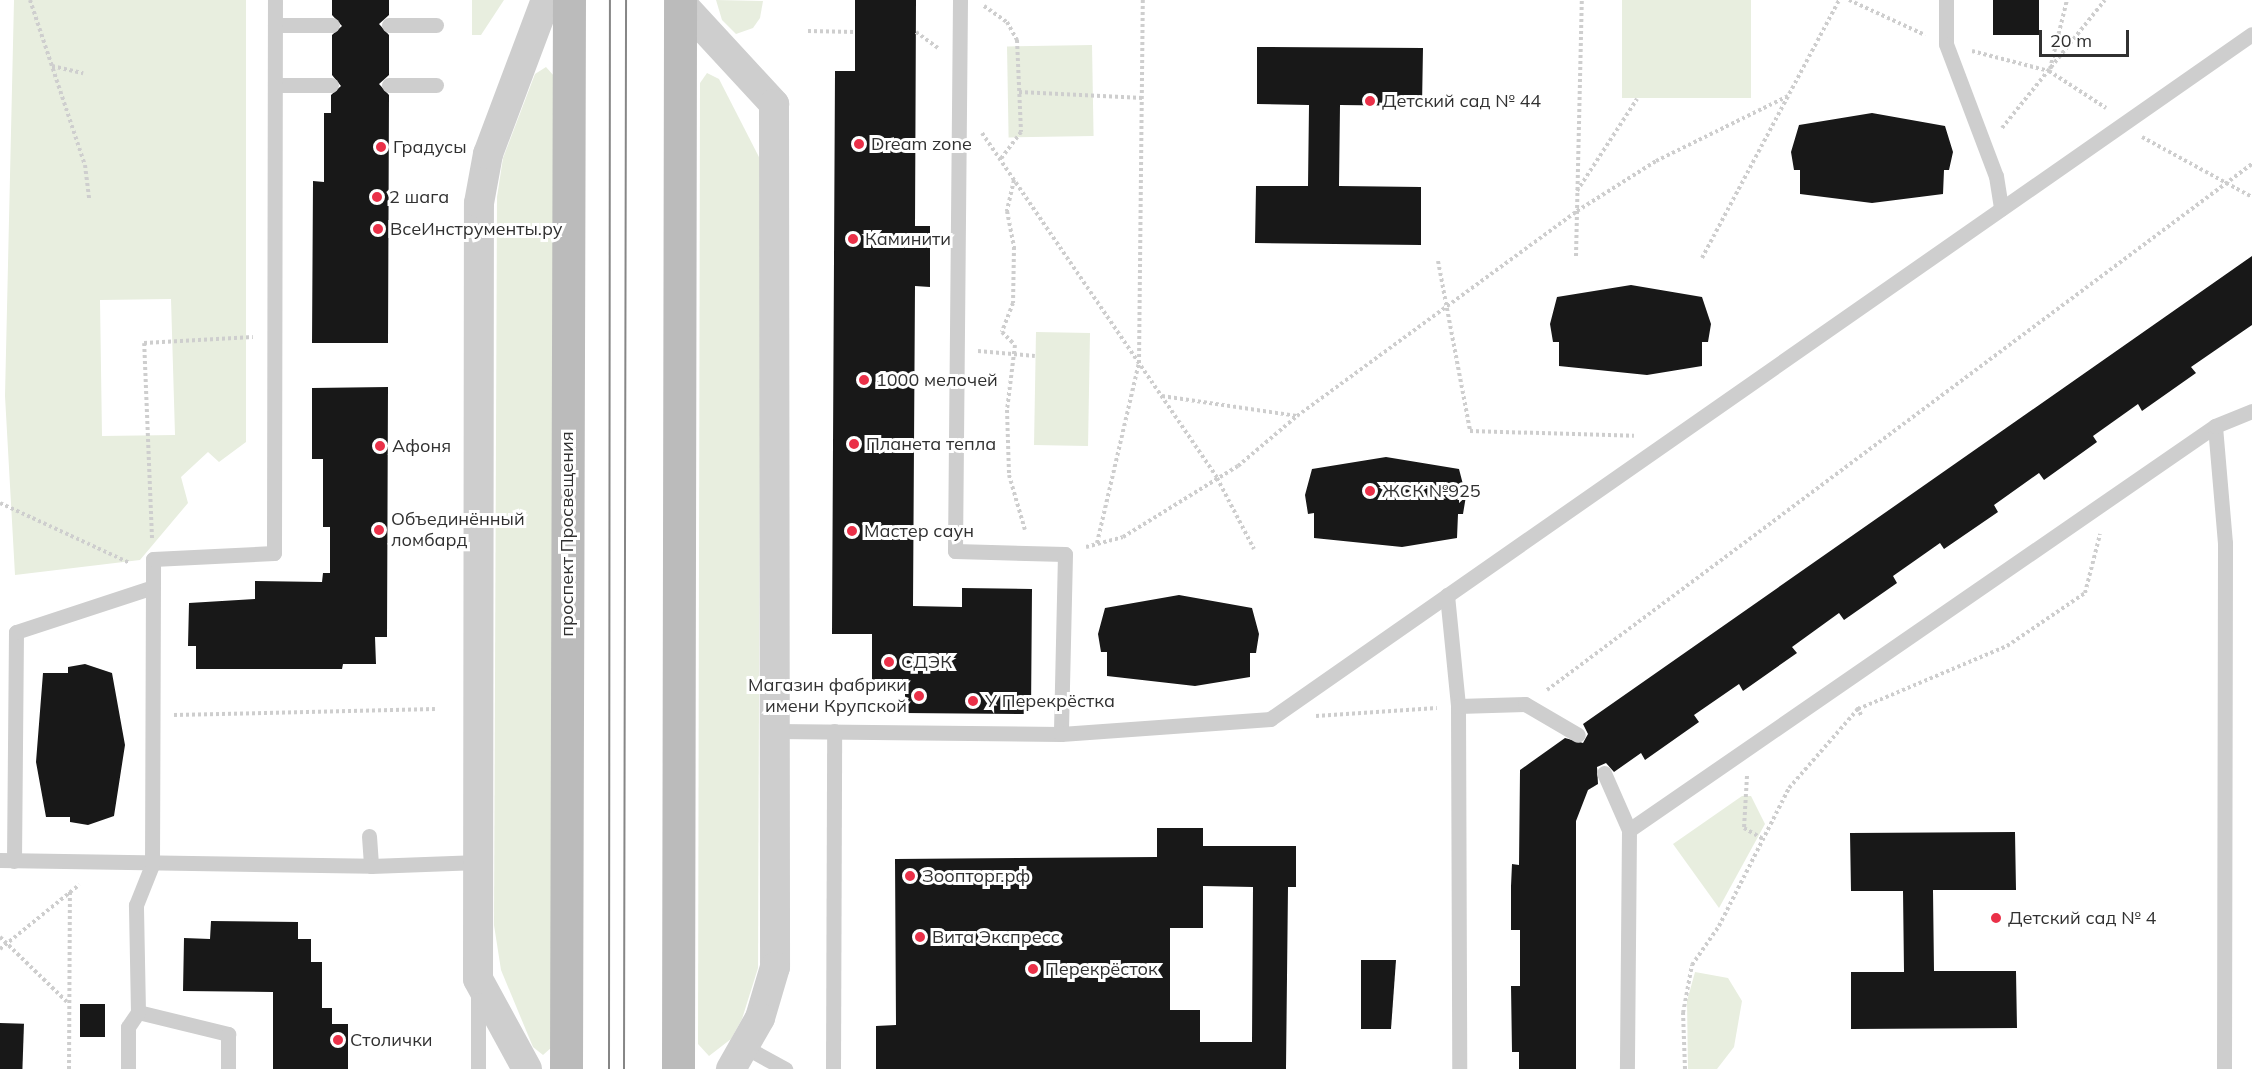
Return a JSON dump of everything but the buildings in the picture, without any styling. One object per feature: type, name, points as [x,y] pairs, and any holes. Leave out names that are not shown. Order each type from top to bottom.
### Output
[{"type":"main road","name":"проспект Просвещения","points":[[566,1069],[569,0]]},
{"type":"main road","points":[[678,1069],[680,1]]},
{"type":"street","points":[[527,1069],[478,979],[479,203],[488,154],[546,0]]},
{"type":"street","points":[[680,1],[774,104],[775,967],[769,995],[738,1058]]},
{"type":"lane","points":[[275,0],[274,553],[153,573],[16,632],[7,860],[152,865],[371,866],[478,862]]},
{"type":"lane","points":[[960,0],[955,551],[1065,554],[1061,735]]},
{"type":"lane","points":[[1946,0],[1946,44],[1986,147],[2001,209]]},
{"type":"lane","points":[[389,25],[436,24]]},
{"type":"lane","points":[[275,26],[332,25]]},
{"type":"lane","points":[[776,731],[1061,735],[1270,719],[2252,34]]},
{"type":"lane","points":[[276,85],[332,85]]},
{"type":"lane","points":[[389,85],[436,85]]},
{"type":"lane","points":[[1629,830],[2107,505],[2215,426],[2252,411]]},
{"type":"lane","points":[[2215,426],[2225,543],[2224,1069]]},
{"type":"lane","points":[[128,1069],[128,1027],[138,1012],[136,905],[152,865],[156,716],[153,573]]},
{"type":"lane","points":[[1447,595],[1458,706],[1459,1069]]},
{"type":"lane","points":[[1458,706],[1525,704],[1578,735]]},
{"type":"lane","points":[[833,1069],[834,731]]},
{"type":"lane","points":[[1604,773],[1629,830],[1627,1069]]},
{"type":"lane","points":[[369,836],[371,866]]},
{"type":"lane","points":[[478,979],[478,1069]]},
{"type":"lane","points":[[138,1012],[228,1034],[228,1069]]},
{"type":"lane","points":[[738,1058],[784,1069]]},
{"type":"path","points":[[30,0],[85,165],[89,200]]},
{"type":"path","points":[[1097,543],[1139,363],[1143,0]]},
{"type":"path","points":[[1576,256],[1582,0]]},
{"type":"path","points":[[1702,258],[1839,0]]},
{"type":"path","points":[[1849,0],[1946,44],[2049,71],[2091,93],[2123,124],[2221,184],[2252,197]]},
{"type":"path","points":[[2049,71],[2067,0]]},
{"type":"path","points":[[1986,147],[2105,0]]},
{"type":"path","points":[[978,2],[1007,22],[1017,39],[1022,132],[1000,160]]},
{"type":"path","points":[[808,31],[855,32]]},
{"type":"path","points":[[52,66],[83,74]]},
{"type":"path","points":[[1019,92],[1143,98]]},
{"type":"path","points":[[1065,554],[1123,537],[1217,478],[1297,416],[1577,211],[1656,160],[1788,96]]},
{"type":"path","points":[[958,98],[1217,478],[1254,549]]},
{"type":"path","points":[[1577,191],[1637,99]]},
{"type":"path","points":[[1541,694],[2221,184],[2252,164]]},
{"type":"path","points":[[1014,180],[1007,211],[1014,247],[1013,303],[1002,333],[1015,345],[1008,475],[1033,553]]},
{"type":"path","points":[[1438,261],[1470,431],[1677,437]]},
{"type":"path","points":[[0,503],[153,573],[144,343],[275,336]]},
{"type":"path","points":[[956,349],[1035,356]]},
{"type":"path","points":[[1161,396],[1297,416]]},
{"type":"path","points":[[1685,1069],[1683,1013],[1692,965],[1789,788],[1858,709],[2007,646],[2085,593],[2107,505]]},
{"type":"path","points":[[1270,719],[1458,706]]},
{"type":"path","points":[[156,716],[435,709]]},
{"type":"path","points":[[1738,755],[1748,770],[1744,828],[1763,839]]},
{"type":"path","points":[[0,949],[104,863]]},
{"type":"path","points":[[69,1069],[70,892]]},
{"type":"path","points":[[0,937],[68,1003]]},
{"type":"green space","points":[[14,0],[246,0],[246,442],[219,462],[208,452],[181,477],[188,503],[140,560],[15,575],[5,396]],"holes":[[[171,299],[175,435],[102,436],[100,300]]]},
{"type":"green space","points":[[472,0],[504,0],[481,35],[472,35]]},
{"type":"green space","points":[[716,0],[763,1],[760,18],[753,28],[736,34],[722,20]]},
{"type":"green space","points":[[1622,0],[1751,0],[1751,98],[1622,98]]},
{"type":"green space","points":[[1092,45],[1094,136],[1009,137],[1007,46]]},
{"type":"green space","points":[[546,67],[554,76],[552,1047],[543,1055],[533,1047],[501,970],[494,925],[497,197],[503,158],[535,74]]},
{"type":"green space","points":[[707,73],[719,79],[761,161],[758,968],[742,1019],[731,1039],[709,1056],[698,1044],[700,83]]},
{"type":"green space","points":[[1036,332],[1090,333],[1088,446],[1034,445]]},
{"type":"green space","points":[[1742,796],[1751,796],[1765,824],[1719,908],[1673,844]]},
{"type":"green space","points":[[1695,972],[1728,978],[1742,1001],[1734,1047],[1717,1069],[1688,1069],[1687,1001]]},
{"type":"tram line","points":[[609,1069],[610,0]]},
{"type":"tram line","points":[[624,1069],[626,0]]},
{"type":"place","name":"Детский сад № 44","points":[[1370,101]]},
{"type":"place","name":"Dream zone","points":[[859,144]]},
{"type":"place","name":"Градусы","points":[[381,147]]},
{"type":"place","name":"2 шага","points":[[377,197]]},
{"type":"place","name":"ВсеИнструменты.ру","points":[[378,229]]},
{"type":"place","name":"Каминити","points":[[853,239]]},
{"type":"place","name":"1000 мелочей","points":[[864,380]]},
{"type":"place","name":"Планета тепла","points":[[854,444]]},
{"type":"place","name":"Афоня","points":[[380,446]]},
{"type":"place","name":"ЖСК №925","points":[[1370,491]]},
{"type":"place","name":"Объединённый ломбард","points":[[379,530]]},
{"type":"place","name":"Мастер саун","points":[[852,531]]},
{"type":"place","name":"СДЭК","points":[[889,662]]},
{"type":"place","name":"Магазин фабрики имени Крупской","points":[[919,696]]},
{"type":"place","name":"У Перекрёстка","points":[[973,701]]},
{"type":"place","name":"Зоопторг.рф","points":[[910,876]]},
{"type":"place","name":"Детский сад № 4","points":[[1996,918]]},
{"type":"place","name":"Вита Экспресс","points":[[920,937]]},
{"type":"place","name":"Перекрёсток","points":[[1033,969]]},
{"type":"place","name":"Столички","points":[[338,1040]]}]
